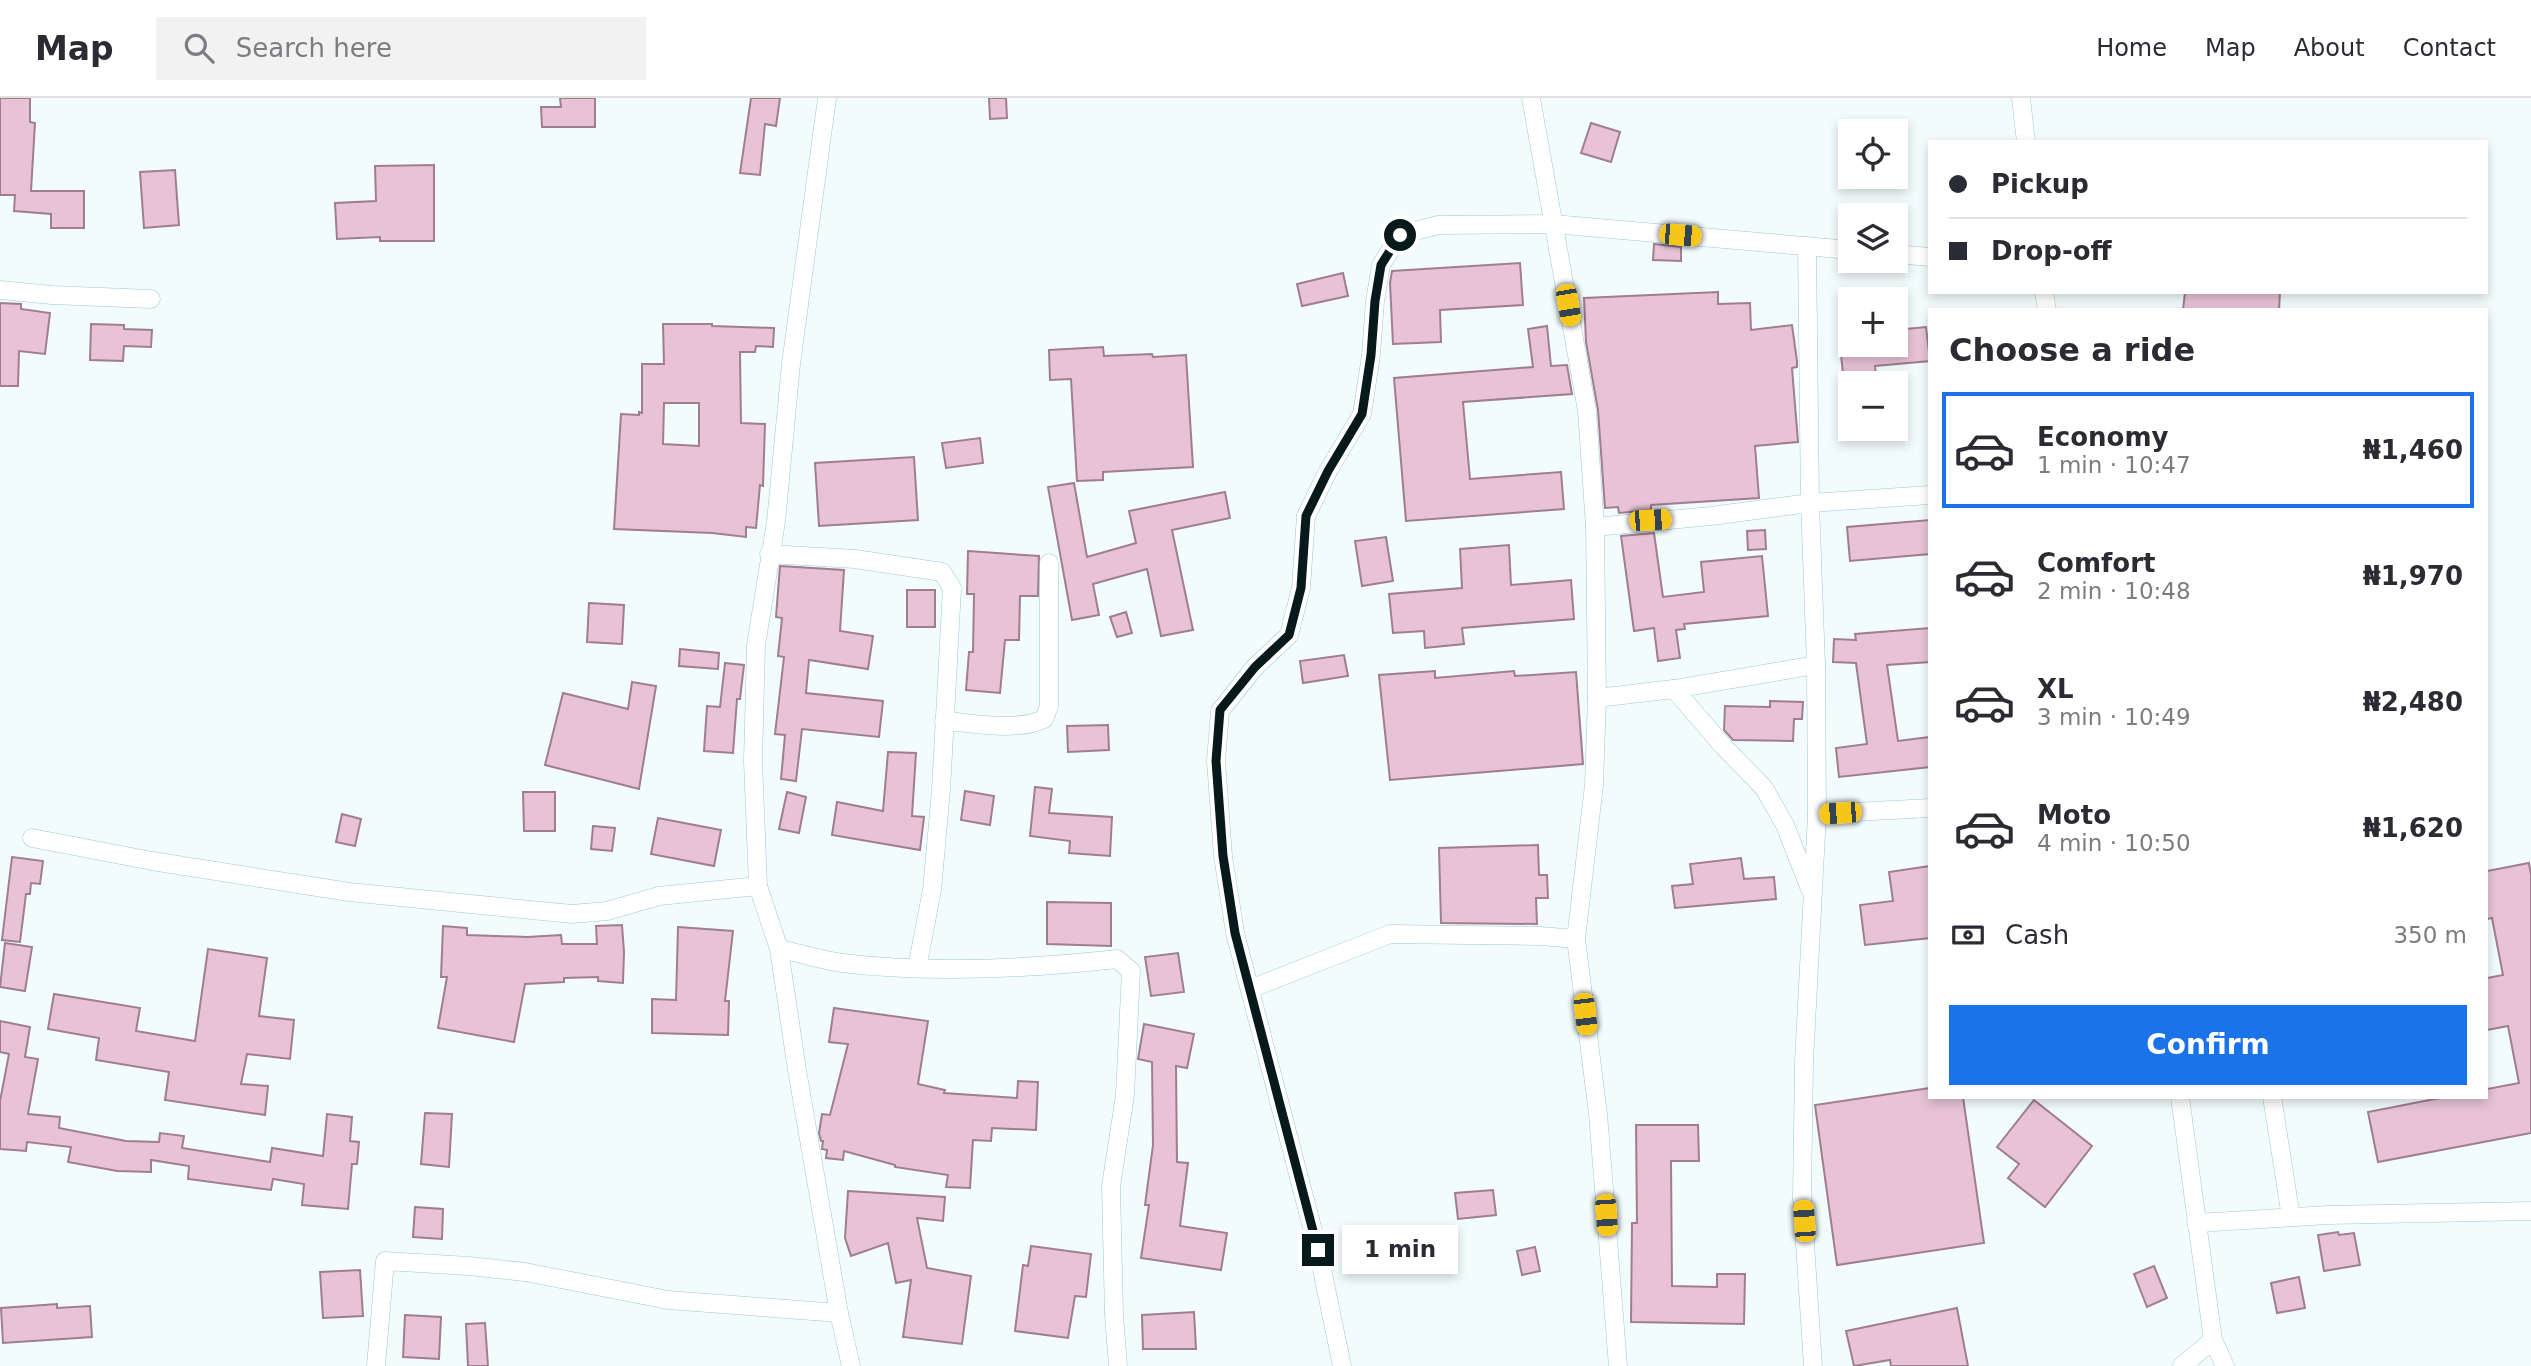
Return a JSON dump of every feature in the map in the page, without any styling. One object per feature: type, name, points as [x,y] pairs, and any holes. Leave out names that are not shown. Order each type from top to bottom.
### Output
[{"type":"street","points":[[827,98],[791,364],[776,522],[756,645],[753,761],[758,886],[779,949],[839,1313],[852,1366]]},
{"type":"street","points":[[1531,98],[1587,411],[1595,527],[1597,698],[1594,785],[1576,939],[1598,1114],[1618,1366]]},
{"type":"street","points":[[2021,98],[2026,140]]},
{"type":"street","points":[[1342,1366],[1318,1250],[1235,933],[1223,856],[1216,761],[1220,710],[1255,667],[1289,635],[1301,588],[1306,516],[1328,471],[1362,414],[1381,265],[1400,235],[1438,225],[1553,225],[1838,249]]},
{"type":"street","points":[[1807,246],[1817,814],[1804,1062],[1802,1197],[1813,1366]]},
{"type":"street","points":[[1908,255],[1928,257]]},
{"type":"street","points":[[0,290],[152,299]]},
{"type":"street","points":[[1595,527],[1810,503],[1928,495]]},
{"type":"street","points":[[769,554],[855,559],[942,572],[951,588],[932,890],[917,968]]},
{"type":"street","points":[[944,721],[1033,724],[1044,719],[1049,706],[1049,563]]},
{"type":"street","points":[[1597,698],[1674,689],[1816,665]]},
{"type":"street","points":[[1674,689],[1764,788],[1785,825],[1814,900]]},
{"type":"street","points":[[1817,814],[1928,808]]},
{"type":"street","points":[[32,838],[152,861],[349,892],[572,914],[607,911],[659,896],[758,886]]},
{"type":"street","points":[[1250,989],[1390,934],[1576,939]]},
{"type":"street","points":[[779,949],[841,962],[917,968],[1035,968],[1117,959],[1131,971],[1125,1095],[1111,1186],[1118,1366]]},
{"type":"street","points":[[2180,1099],[2213,1340],[2225,1366]]},
{"type":"street","points":[[2272,1099],[2291,1217]]},
{"type":"street","points":[[2196,1223],[2291,1217],[2531,1211]]},
{"type":"street","points":[[376,1366],[385,1261],[524,1272],[668,1300],[839,1313]]},
{"type":"street","points":[[2182,1366],[2213,1340]]},
{"type":"building","points":[[0,98],[30,98],[30,122],[35,123],[31,191],[84,191],[84,228],[51,228],[51,214],[14,211],[15,195],[0,195]]},
{"type":"building","points":[[560,98],[595,98],[595,127],[542,127],[541,107],[561,107]]},
{"type":"building","points":[[751,98],[780,98],[776,126],[765,124],[760,175],[740,173]]},
{"type":"building","points":[[989,98],[1006,98],[1007,118],[990,119]]},
{"type":"building","points":[[1591,123],[1620,132],[1611,162],[1581,153]]},
{"type":"building","points":[[434,165],[434,241],[380,241],[380,237],[337,239],[335,203],[376,201],[375,166]]},
{"type":"building","points":[[175,170],[179,225],[144,228],[140,172]]},
{"type":"building","points":[[1654,244],[1681,247],[1681,261],[1653,260]]},
{"type":"building","points":[[1520,263],[1523,305],[1440,310],[1441,342],[1393,344],[1390,283],[1392,271]]},
{"type":"building","points":[[1343,273],[1348,296],[1302,306],[1297,284]]},
{"type":"building","points":[[1718,292],[1718,304],[1750,303],[1751,330],[1792,325],[1797,361],[1797,367],[1792,368],[1798,442],[1755,446],[1759,498],[1651,505],[1651,510],[1619,513],[1618,507],[1605,508],[1598,410],[1586,342],[1584,298]]},
{"type":"building","points":[[2185,294],[2280,294],[2279,308],[2183,308]]},
{"type":"building","points":[[0,303],[21,304],[21,309],[50,313],[45,354],[19,351],[18,386],[0,386]]},
{"type":"building","points":[[91,324],[124,325],[124,329],[152,330],[151,347],[124,346],[123,361],[90,360]]},
{"type":"building","points":[[663,324],[774,328],[773,347],[756,346],[755,352],[740,352],[741,423],[765,424],[763,486],[760,485],[756,528],[746,527],[746,537],[614,529],[621,414],[642,413],[642,364],[664,364]],"holes":[[[664,403],[699,403],[699,446],[663,444]]]},
{"type":"building","points":[[1547,326],[1551,366],[1567,365],[1572,394],[1463,402],[1470,479],[1561,472],[1564,509],[1406,521],[1394,378],[1533,367],[1528,329]]},
{"type":"building","points":[[1926,327],[1928,361],[1875,366],[1876,371],[1843,371],[1841,357],[1908,357],[1908,329]]},
{"type":"building","points":[[1103,347],[1104,356],[1186,355],[1193,467],[1103,472],[1103,480],[1077,481],[1071,379],[1050,380],[1049,350]]},
{"type":"building","points":[[980,438],[983,463],[946,468],[942,443]]},
{"type":"building","points":[[914,457],[918,520],[819,526],[815,463]]},
{"type":"building","points":[[1074,483],[1087,557],[1136,543],[1129,511],[1225,492],[1230,518],[1172,530],[1193,630],[1161,636],[1147,569],[1093,584],[1099,615],[1072,620],[1048,487]]},
{"type":"building","points":[[1928,520],[1928,554],[1850,561],[1847,527]]},
{"type":"building","points":[[1765,530],[1766,549],[1748,550],[1747,531]]},
{"type":"building","points":[[1654,533],[1663,597],[1704,592],[1701,562],[1762,556],[1768,616],[1684,624],[1685,629],[1676,630],[1680,658],[1658,661],[1654,628],[1634,631],[1621,536]]},
{"type":"building","points":[[1386,537],[1393,581],[1362,586],[1355,541]]},
{"type":"building","points":[[1509,545],[1511,585],[1571,580],[1574,619],[1462,628],[1464,644],[1425,648],[1424,631],[1393,633],[1389,594],[1462,588],[1460,549]]},
{"type":"building","points":[[968,551],[1039,556],[1038,596],[1020,596],[1019,640],[1005,640],[1000,693],[966,690],[969,652],[973,652],[974,594],[967,594]]},
{"type":"building","points":[[780,566],[844,570],[840,631],[873,636],[868,669],[809,660],[806,693],[883,701],[879,737],[802,729],[796,781],[781,779],[785,735],[775,734],[784,657],[778,656],[782,618],[776,617]]},
{"type":"building","points":[[907,590],[935,590],[935,627],[907,627]]},
{"type":"building","points":[[589,603],[624,605],[622,644],[587,642]]},
{"type":"building","points":[[1126,612],[1132,633],[1117,637],[1110,617]]},
{"type":"building","points":[[1928,628],[1928,662],[1887,665],[1898,741],[1928,737],[1928,767],[1839,777],[1836,748],[1867,744],[1856,663],[1833,662],[1834,639],[1856,640],[1855,634]]},
{"type":"building","points":[[680,649],[719,653],[718,669],[679,666]]},
{"type":"building","points":[[1344,655],[1348,676],[1303,683],[1300,661]]},
{"type":"building","points":[[725,663],[744,665],[740,699],[737,699],[733,753],[704,751],[707,706],[720,707]]},
{"type":"building","points":[[1435,671],[1435,678],[1514,671],[1515,676],[1576,672],[1583,764],[1390,780],[1379,675]]},
{"type":"building","points":[[632,682],[656,686],[639,789],[545,765],[563,693],[628,709]]},
{"type":"building","points":[[1770,701],[1803,702],[1802,719],[1794,719],[1793,741],[1733,740],[1724,730],[1725,706],[1770,707]]},
{"type":"building","points":[[1108,725],[1109,750],[1068,752],[1067,726]]},
{"type":"building","points":[[888,752],[916,753],[912,816],[924,817],[920,850],[832,835],[837,802],[883,811]]},
{"type":"building","points":[[1035,787],[1052,789],[1049,813],[1112,817],[1110,856],[1069,853],[1070,841],[1030,836]]},
{"type":"building","points":[[965,791],[994,796],[990,825],[961,820]]},
{"type":"building","points":[[523,792],[555,792],[555,831],[524,831]]},
{"type":"building","points":[[787,792],[806,797],[799,833],[779,829]]},
{"type":"building","points":[[342,814],[361,819],[355,846],[336,842]]},
{"type":"building","points":[[658,818],[721,830],[714,866],[651,854]]},
{"type":"building","points":[[593,826],[615,828],[612,851],[591,849]]},
{"type":"building","points":[[1538,845],[1539,875],[1547,875],[1548,898],[1536,898],[1537,924],[1441,923],[1439,848]]},
{"type":"building","points":[[12,857],[43,861],[40,884],[31,883],[30,894],[26,894],[20,942],[2,940]]},
{"type":"building","points":[[1741,858],[1744,879],[1774,877],[1776,899],[1675,908],[1672,886],[1693,884],[1690,864]]},
{"type":"building","points":[[2529,863],[2531,875],[2531,1133],[2378,1162],[2368,1112],[2435,1099],[2488,1099],[2488,1089],[2519,1083],[2508,1026],[2488,1030],[2488,978],[2503,975],[2492,918],[2488,919],[2488,871]]},
{"type":"building","points":[[1928,866],[1928,938],[1865,945],[1860,905],[1893,901],[1889,872]]},
{"type":"building","points":[[1047,902],[1111,903],[1111,946],[1047,944]]},
{"type":"building","points":[[622,925],[623,983],[598,981],[598,977],[564,978],[564,982],[525,984],[514,1042],[438,1028],[447,977],[441,977],[443,926],[467,928],[467,935],[561,935],[562,944],[597,944],[596,926]]},
{"type":"building","points":[[678,927],[733,931],[725,1001],[729,1001],[728,1035],[652,1033],[652,999],[676,1000]]},
{"type":"building","points":[[5,943],[32,947],[25,991],[0,987]]},
{"type":"building","points":[[208,949],[267,958],[259,1016],[294,1020],[290,1059],[247,1054],[241,1084],[268,1086],[265,1115],[165,1100],[169,1072],[96,1060],[99,1038],[48,1029],[54,994],[140,1008],[136,1031],[195,1041]]},
{"type":"building","points":[[1178,953],[1184,992],[1151,996],[1145,957]]},
{"type":"building","points":[[834,1008],[928,1021],[918,1084],[945,1090],[944,1093],[1017,1098],[1018,1081],[1038,1082],[1036,1130],[992,1128],[991,1141],[973,1140],[970,1188],[946,1187],[948,1175],[895,1167],[844,1151],[843,1160],[826,1158],[827,1150],[822,1149],[823,1141],[819,1133],[822,1114],[830,1115],[848,1044],[829,1042]]},
{"type":"building","points":[[0,1021],[30,1027],[25,1057],[38,1059],[28,1114],[60,1117],[59,1128],[126,1141],[159,1142],[160,1133],[184,1136],[182,1148],[270,1162],[272,1148],[323,1156],[327,1114],[352,1117],[350,1141],[359,1142],[357,1164],[352,1164],[348,1209],[302,1205],[304,1184],[273,1179],[271,1190],[188,1179],[189,1166],[151,1160],[151,1172],[117,1171],[68,1162],[71,1147],[27,1142],[26,1151],[0,1149],[0,1101],[9,1054],[0,1052]]},
{"type":"building","points":[[1144,1024],[1194,1034],[1187,1068],[1176,1066],[1177,1162],[1188,1163],[1180,1226],[1227,1233],[1221,1270],[1141,1258],[1149,1205],[1145,1205],[1153,1145],[1152,1062],[1138,1059]]},
{"type":"building","points":[[1928,1088],[1928,1099],[1963,1099],[1984,1243],[1837,1265],[1815,1105]]},
{"type":"building","points":[[2034,1100],[2092,1146],[2045,1207],[2008,1178],[2019,1164],[1997,1147]]},
{"type":"building","points":[[425,1113],[452,1114],[449,1167],[421,1164]]},
{"type":"building","points":[[1636,1125],[1698,1125],[1699,1161],[1671,1161],[1672,1286],[1717,1287],[1717,1274],[1745,1274],[1744,1324],[1631,1322],[1632,1223],[1637,1223]]},
{"type":"building","points":[[1493,1190],[1496,1215],[1458,1219],[1455,1193]]},
{"type":"building","points":[[848,1191],[945,1197],[943,1221],[917,1218],[927,1268],[971,1276],[962,1344],[903,1337],[911,1280],[896,1283],[888,1243],[851,1256],[845,1238]]},
{"type":"building","points":[[415,1207],[443,1209],[442,1239],[413,1237]]},
{"type":"building","points":[[2338,1232],[2339,1235],[2354,1233],[2360,1265],[2324,1271],[2318,1235]]},
{"type":"building","points":[[1031,1246],[1091,1254],[1086,1297],[1075,1296],[1068,1338],[1015,1331],[1023,1265],[1028,1266]]},
{"type":"building","points":[[1535,1247],[1540,1271],[1522,1275],[1517,1251]]},
{"type":"building","points":[[2154,1266],[2167,1298],[2147,1307],[2134,1274]]},
{"type":"building","points":[[360,1270],[363,1316],[323,1318],[320,1272]]},
{"type":"building","points":[[2299,1277],[2305,1308],[2277,1313],[2271,1283]]},
{"type":"building","points":[[57,1304],[57,1308],[90,1306],[92,1337],[3,1343],[1,1308]]},
{"type":"building","points":[[1957,1308],[1968,1366],[1891,1366],[1890,1360],[1854,1366],[1846,1331]]},
{"type":"building","points":[[1194,1312],[1196,1349],[1143,1349],[1142,1315]]},
{"type":"building","points":[[405,1315],[441,1317],[439,1359],[403,1357]]},
{"type":"building","points":[[485,1323],[488,1366],[468,1366],[466,1324]]},
{"type":"route","points":[[1318,1250],[1235,933],[1223,856],[1216,761],[1220,710],[1255,667],[1289,635],[1301,588],[1306,516],[1328,471],[1362,414],[1381,265],[1400,235]]}]
